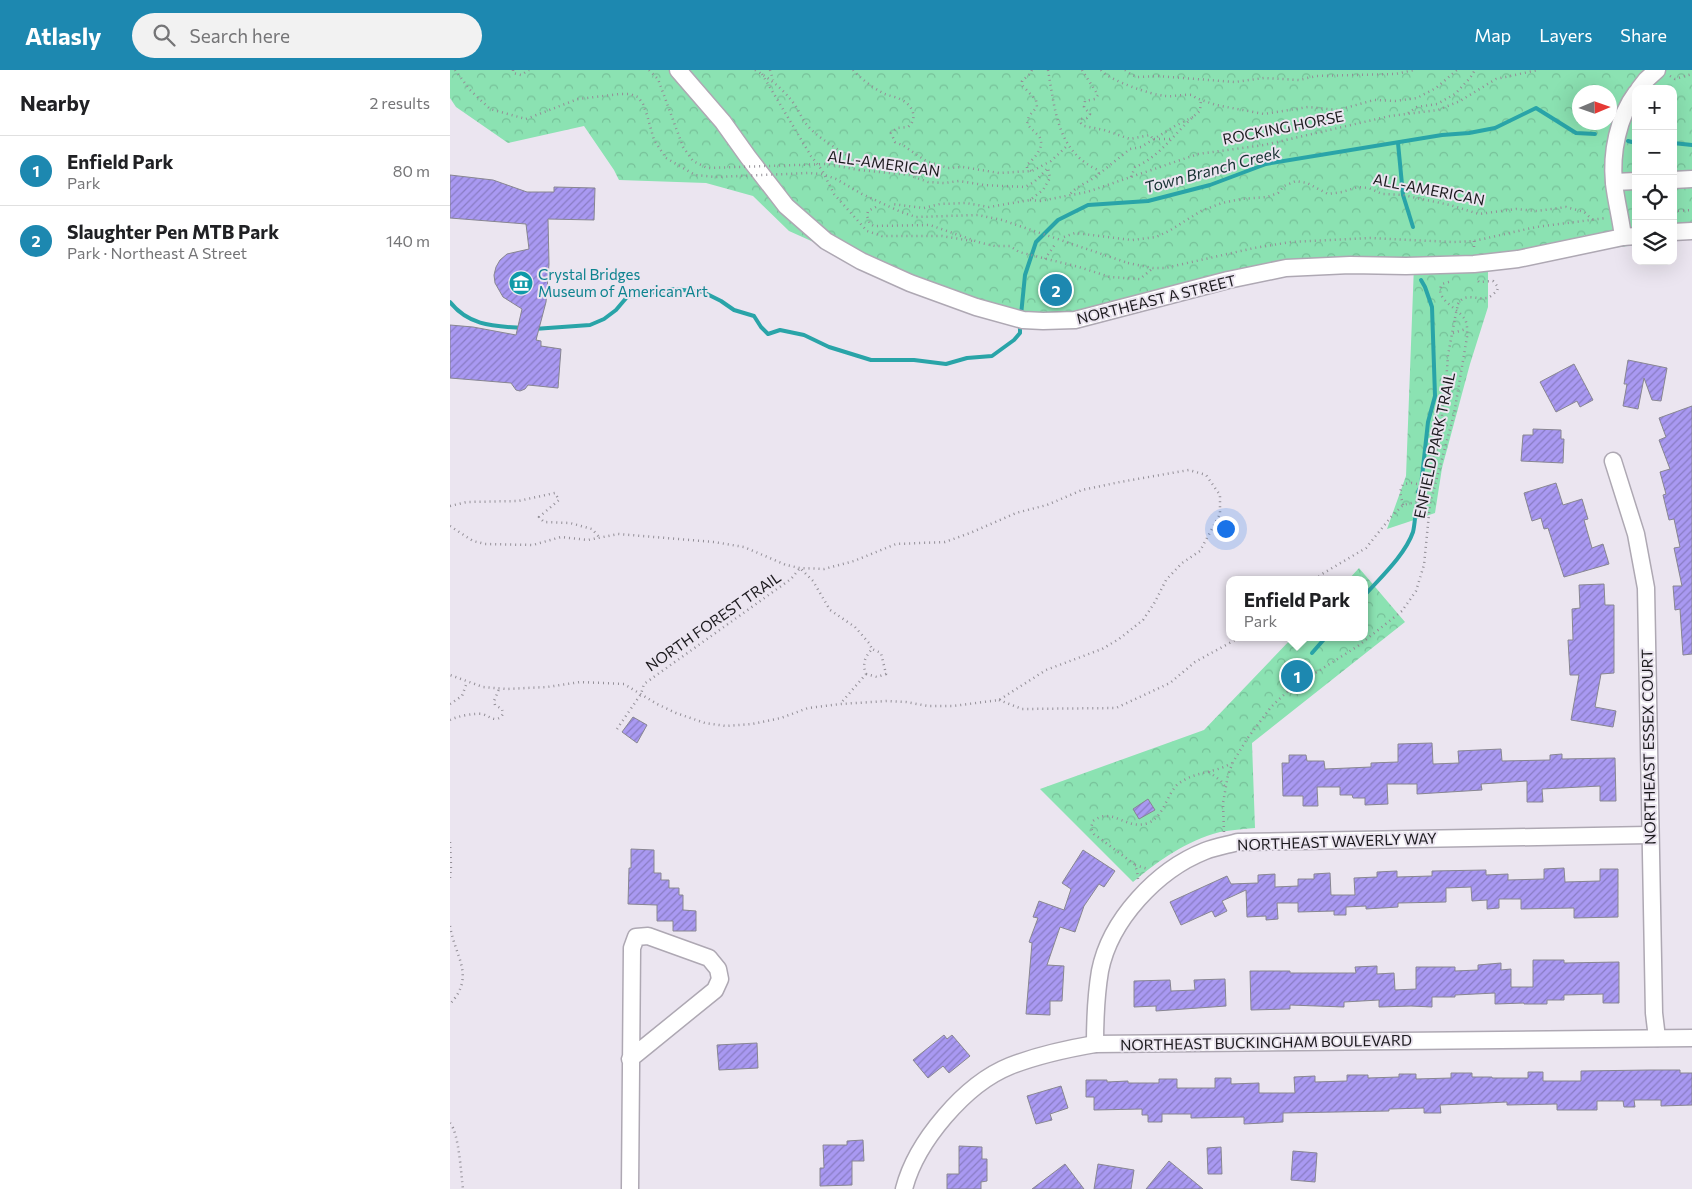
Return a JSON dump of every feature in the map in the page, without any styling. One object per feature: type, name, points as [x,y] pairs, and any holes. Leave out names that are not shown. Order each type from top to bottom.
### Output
[{"type":"street","name":"NORTHEAST A STREET","points":[[678,70],[723,122],[786,206],[826,241],[861,261],[910,283],[976,307],[1023,320],[1075,320],[1228,280],[1286,268],[1350,265],[1474,264],[1518,259],[1629,237]]},
{"type":"street","points":[[1642,85],[1646,80],[1662,73]]},
{"type":"street","points":[[1629,237],[1614,182],[1614,159],[1620,124],[1632,101]]},
{"type":"street","points":[[1677,180],[1692,179]]},
{"type":"street","points":[[1614,182],[1632,181]]},
{"type":"street","points":[[1677,232],[1692,231]]},
{"type":"street","name":"NORTHEAST ESSEX COURT","points":[[1613,461],[1636,534],[1646,588],[1649,835],[1654,1013],[1657,1038]]},
{"type":"street","name":"NORTHEAST WAVERLY WAY","points":[[1095,1044],[1096,1011],[1101,970],[1114,931],[1140,896],[1172,868],[1205,851],[1242,842],[1649,835]]},
{"type":"street","points":[[630,1059],[715,990],[720,979],[718,969],[709,958],[648,936],[636,937],[632,948],[630,1059],[630,1189]]},
{"type":"street","name":"NORTHEAST BUCKINGHAM BOULEVARD","points":[[904,1189],[918,1151],[946,1114],[976,1086],[1009,1066],[1057,1050],[1095,1044],[1692,1038]]},
{"type":"path","points":[[455,70],[470,90],[490,109],[526,119],[578,99],[620,94],[630,94],[638,97],[643,104],[654,140],[666,158],[695,175],[716,177],[822,174],[836,179],[862,194],[901,212],[916,217],[978,215],[1002,220],[1128,263],[1153,268],[1165,268],[1254,248],[1291,242],[1370,238],[1408,238],[1453,242],[1474,241],[1536,227],[1610,217]]},
{"type":"path","points":[[513,70],[513,72],[522,75],[529,70]]},
{"type":"path","name":"ALL-AMERICAN","points":[[649,70],[658,79],[683,146],[693,161],[707,168],[827,164],[859,170],[909,175],[928,182],[944,183],[959,181],[984,185],[1024,187],[1034,182],[1048,168]]},
{"type":"path","points":[[755,70],[773,80],[794,105],[808,126],[842,153],[856,160],[866,170]]},
{"type":"path","points":[[770,70],[773,80]]},
{"type":"path","points":[[853,70],[860,78],[882,93],[907,102],[914,112],[914,119],[908,127],[897,128],[891,133],[892,138],[895,142],[926,161],[948,168],[963,167],[999,173],[1032,171],[1051,162]]},
{"type":"path","points":[[1032,70],[1022,81],[1022,85],[1036,100],[1037,107],[1029,116],[1028,124],[1031,130],[1040,138],[1041,145],[1036,155],[1027,165],[1027,168],[1032,171]]},
{"type":"path","points":[[1048,70],[1058,121],[1068,145],[1081,160],[1098,170],[1098,174]]},
{"type":"path","points":[[1082,70],[1098,95],[1085,101],[1084,107],[1090,114],[1087,118],[1081,119],[1084,126],[1104,130],[1130,139],[1150,135],[1153,139],[1172,139]]},
{"type":"path","points":[[1100,70],[1103,74],[1120,83],[1149,93],[1164,96],[1192,96],[1201,100],[1264,114],[1308,107],[1338,110],[1374,100],[1395,101],[1417,98],[1436,88],[1457,70]]},
{"type":"path","points":[[1125,70],[1138,77],[1158,76],[1235,82],[1264,78],[1299,80],[1316,76],[1396,74],[1414,70]]},
{"type":"path","points":[[1407,114],[1417,107],[1437,104],[1454,94],[1470,78],[1475,70]]},
{"type":"path","name":"ROCKING HORSE","points":[[1030,200],[1040,202],[1087,192],[1198,154],[1264,145],[1390,116],[1438,110],[1460,102],[1496,80],[1538,70]]},
{"type":"path","points":[[1662,73],[1675,79],[1692,74]]},
{"type":"path","points":[[762,74],[811,156],[822,170],[834,194],[867,231],[874,235],[942,236],[995,246],[1010,246],[1019,252],[1110,277],[1131,280],[1140,280],[1153,268]]},
{"type":"path","points":[[1131,177],[1134,167],[1148,160],[1200,111],[1201,100]]},
{"type":"path","points":[[1069,196],[1074,188],[1092,180],[1130,149],[1141,147],[1184,120],[1193,117]]},
{"type":"path","points":[[892,204],[924,208],[940,204],[966,203],[989,206],[1030,200],[1043,190],[1050,178],[1048,168],[1051,162],[1068,145]]},
{"type":"path","name":"ALL-AMERICAN","points":[[1064,237],[1075,233],[1132,240],[1156,237],[1201,211],[1222,203],[1267,197],[1278,193],[1284,186],[1296,181],[1328,194],[1358,187],[1369,188],[1382,194],[1410,196],[1457,206],[1479,214],[1516,209],[1537,211],[1566,207],[1584,212],[1593,220]]},
{"type":"path","points":[[876,207],[868,211],[867,216],[870,224],[874,226],[930,225],[981,243]]},
{"type":"path","points":[[1677,211],[1692,210]]},
{"type":"path","points":[[1045,259],[1056,243]]},
{"type":"path","points":[[1403,505],[1400,492],[1403,484],[1424,485],[1433,468],[1442,425],[1448,355],[1458,304],[1465,297],[1487,298],[1497,291],[1498,286],[1493,281],[1478,282],[1474,277]]},
{"type":"path","points":[[1453,333],[1467,329],[1464,318],[1448,304],[1439,290],[1445,282],[1458,280]]},
{"type":"path","name":"ENFIELD PARK TRAIL","points":[[1368,638],[1402,611],[1416,591],[1424,566],[1432,498],[1454,414],[1467,329]]},
{"type":"path","name":"NORTH FOREST TRAIL","points":[[450,526],[473,541],[485,544],[533,545],[561,537],[588,540],[618,534],[714,542],[744,548],[800,568],[824,569],[854,561],[896,544],[945,542],[1016,513],[1047,505],[1082,490],[1149,476],[1189,470],[1206,475],[1220,495],[1220,514],[1200,551],[1182,563],[1166,580],[1143,620],[1119,639],[1102,649],[1046,670],[999,700],[954,706],[928,706],[887,701],[840,704],[808,708],[781,718],[752,724],[726,726],[705,723],[676,713],[624,684],[580,682],[547,687],[500,688],[483,687],[450,675]]},
{"type":"path","points":[[451,505],[467,502],[518,502],[555,494],[559,500],[539,517],[544,522],[570,523],[592,530],[600,538]]},
{"type":"path","points":[[1320,576],[1366,548],[1403,505],[1432,498]]},
{"type":"path","points":[[800,568],[813,581],[830,610],[856,627],[870,643],[872,649],[881,654],[886,674],[877,677],[866,674]]},
{"type":"path","name":"NORTH FOREST TRAIL","points":[[641,694],[644,684],[792,579],[800,568]]},
{"type":"path","points":[[999,700],[1022,708],[1116,708],[1170,683],[1195,662],[1233,641]]},
{"type":"path","name":"ENFIELD PARK TRAIL","points":[[1225,846],[1223,802],[1228,775],[1233,762],[1248,739],[1271,707],[1290,689],[1364,641]]},
{"type":"path","points":[[866,674],[864,658],[872,649]]},
{"type":"path","points":[[840,704],[866,674]]},
{"type":"path","points":[[450,704],[462,696],[467,682]]},
{"type":"path","points":[[450,720],[474,714],[483,714],[498,720],[503,714],[502,709],[495,705],[494,701],[500,688]]},
{"type":"path","points":[[617,729],[641,694]]},
{"type":"path","points":[[1148,869],[1134,864],[1094,834],[1091,828],[1093,821],[1099,816],[1105,815],[1138,825],[1148,823],[1156,819],[1168,796],[1177,785],[1191,776],[1222,769],[1233,762]]},
{"type":"path","points":[[1209,772],[1226,789]]},
{"type":"path","points":[[450,842],[450,878]]},
{"type":"path","points":[[1134,864],[1137,870],[1138,881]]},
{"type":"path","points":[[450,926],[464,981],[459,994],[450,1004]]},
{"type":"path","points":[[450,1122],[453,1126],[458,1147],[462,1189]]},
{"type":"green space","points":[[450,70],[1692,70],[1692,238],[1677,240],[1677,85],[1632,85],[1632,245],[1587,251],[1585,235],[1576,244],[1488,258],[1488,307],[1470,364],[1442,468],[1435,513],[1387,529],[1406,476],[1414,265],[1286,269],[1058,320],[956,306],[789,231],[753,196],[706,183],[619,180],[584,126],[508,143],[456,107],[450,98]]},
{"type":"green space","points":[[1359,568],[1366,576],[1352,576]]},
{"type":"green space","points":[[1368,579],[1405,622],[1252,743],[1255,828],[1220,832],[1184,846],[1153,866],[1133,882],[1040,789],[1204,730],[1289,641],[1368,641]]},
{"type":"building","name":"Crystal Bridges Museum of American Art","points":[[450,175],[493,180],[527,192],[554,192],[554,187],[595,188],[594,220],[548,219],[549,264],[546,302],[536,340],[541,341],[541,346],[561,349],[558,388],[528,385],[520,391],[516,390],[511,383],[450,378],[450,325],[516,335],[522,309],[503,297],[495,283],[494,275],[500,260],[507,254],[529,249],[526,224],[450,218]]},
{"type":"building","points":[[1628,360],[1667,368],[1661,401],[1652,400],[1644,378],[1638,409],[1623,406],[1627,384],[1624,384]]},
{"type":"building","points":[[1574,364],[1593,400],[1580,407],[1577,401],[1556,412],[1540,382]]},
{"type":"building","points":[[1692,406],[1692,654],[1683,655],[1680,609],[1675,610],[1673,586],[1682,586],[1674,548],[1680,547],[1674,519],[1669,520],[1663,495],[1666,494],[1660,472],[1670,469],[1659,440],[1666,437],[1659,418]]},
{"type":"building","points":[[1533,429],[1561,430],[1561,439],[1564,439],[1563,463],[1521,461],[1523,435],[1533,435]]},
{"type":"building","points":[[1556,483],[1563,505],[1582,499],[1588,519],[1584,520],[1592,548],[1603,544],[1609,564],[1564,577],[1548,528],[1544,529],[1541,518],[1532,521],[1524,493]]},
{"type":"building","points":[[1604,584],[1605,605],[1614,605],[1614,673],[1601,674],[1595,707],[1616,711],[1613,727],[1571,720],[1579,675],[1570,675],[1568,640],[1573,640],[1572,609],[1580,608],[1579,585]]},
{"type":"building","points":[[633,717],[647,725],[637,743],[622,732]]},
{"type":"building","points":[[1432,743],[1433,764],[1459,763],[1458,751],[1501,749],[1502,761],[1550,760],[1550,755],[1562,754],[1562,759],[1615,758],[1616,801],[1600,801],[1600,786],[1542,789],[1543,802],[1527,802],[1527,781],[1481,784],[1482,790],[1417,794],[1417,784],[1387,784],[1388,804],[1365,805],[1365,798],[1340,795],[1340,787],[1317,787],[1318,806],[1303,806],[1303,796],[1283,796],[1282,763],[1289,763],[1289,755],[1306,755],[1307,761],[1324,761],[1325,769],[1371,767],[1371,763],[1398,762],[1398,744]]},
{"type":"building","points":[[1148,799],[1155,810],[1139,819],[1133,809]]},
{"type":"building","points":[[631,849],[654,850],[654,873],[661,873],[661,880],[669,880],[669,888],[679,888],[679,895],[683,895],[683,910],[696,911],[696,931],[673,931],[673,921],[657,921],[657,905],[628,904]]},
{"type":"building","points":[[1083,850],[1115,871],[1104,887],[1099,884],[1084,906],[1075,932],[1060,927],[1047,965],[1064,966],[1062,1001],[1050,1001],[1050,1015],[1026,1014],[1032,943],[1029,942],[1038,918],[1033,917],[1039,901],[1064,910],[1071,889],[1062,883]]},
{"type":"building","points":[[1564,868],[1565,882],[1600,881],[1600,869],[1618,869],[1618,917],[1574,918],[1574,908],[1521,909],[1521,899],[1499,899],[1499,908],[1487,909],[1487,900],[1472,901],[1471,887],[1446,888],[1446,902],[1398,903],[1398,907],[1366,909],[1366,906],[1346,907],[1346,915],[1334,915],[1334,911],[1298,912],[1298,903],[1277,903],[1278,919],[1266,920],[1266,916],[1247,917],[1246,890],[1222,901],[1227,911],[1215,917],[1212,911],[1181,925],[1170,902],[1227,876],[1231,884],[1258,883],[1258,875],[1275,874],[1275,887],[1298,886],[1298,879],[1314,879],[1314,874],[1330,873],[1331,895],[1355,895],[1354,878],[1377,877],[1377,872],[1397,871],[1397,877],[1432,876],[1432,871],[1486,870],[1486,875],[1508,874],[1508,880],[1544,879],[1544,869]]},
{"type":"building","points":[[1533,960],[1564,960],[1564,963],[1619,962],[1619,1003],[1603,1003],[1603,994],[1564,995],[1564,1000],[1547,1000],[1547,1004],[1495,1004],[1495,993],[1432,997],[1432,1007],[1379,1007],[1379,1000],[1344,1002],[1344,1007],[1290,1005],[1290,1009],[1251,1010],[1250,971],[1356,973],[1355,967],[1377,966],[1377,974],[1394,973],[1395,990],[1416,989],[1416,967],[1455,967],[1455,971],[1478,970],[1478,965],[1501,963],[1501,970],[1511,969],[1511,987],[1533,987]]},
{"type":"building","points":[[1225,979],[1226,1006],[1156,1011],[1156,1006],[1134,1007],[1134,981],[1170,980],[1171,991],[1195,990],[1194,980]]},
{"type":"building","points":[[944,1035],[947,1039],[952,1035],[970,1056],[949,1073],[943,1066],[928,1078],[913,1060]]},
{"type":"building","points":[[757,1043],[758,1068],[719,1070],[717,1045]]},
{"type":"building","points":[[1680,1070],[1680,1073],[1692,1073],[1692,1105],[1661,1106],[1661,1100],[1634,1100],[1635,1107],[1624,1107],[1623,1101],[1597,1101],[1597,1110],[1557,1110],[1557,1104],[1507,1105],[1507,1102],[1440,1105],[1441,1113],[1424,1113],[1424,1108],[1389,1109],[1389,1111],[1283,1113],[1283,1122],[1244,1124],[1244,1117],[1191,1118],[1191,1114],[1162,1114],[1162,1122],[1148,1122],[1148,1115],[1142,1115],[1142,1109],[1094,1110],[1094,1097],[1086,1097],[1086,1080],[1159,1083],[1159,1079],[1177,1079],[1177,1088],[1215,1088],[1215,1078],[1231,1078],[1231,1084],[1259,1083],[1259,1093],[1295,1093],[1294,1077],[1315,1076],[1315,1082],[1347,1081],[1347,1075],[1368,1075],[1368,1078],[1399,1077],[1399,1074],[1416,1074],[1416,1079],[1451,1078],[1451,1073],[1472,1073],[1472,1077],[1528,1078],[1528,1072],[1543,1072],[1543,1081],[1581,1081],[1581,1071]]},
{"type":"building","points":[[1061,1086],[1068,1108],[1050,1114],[1052,1120],[1036,1124],[1027,1096]]},
{"type":"building","points":[[863,1140],[864,1161],[852,1161],[852,1185],[820,1186],[820,1168],[824,1168],[823,1145],[847,1145],[847,1141]]},
{"type":"building","points":[[959,1146],[982,1147],[982,1159],[987,1159],[987,1181],[981,1182],[981,1189],[947,1189],[947,1174],[959,1174]]},
{"type":"building","points":[[1221,1147],[1222,1174],[1208,1174],[1207,1148]]},
{"type":"building","points":[[1293,1151],[1317,1153],[1315,1182],[1291,1180]]},
{"type":"building","points":[[1169,1161],[1203,1189],[1146,1189]]},
{"type":"building","points":[[1065,1164],[1084,1189],[1032,1189]]},
{"type":"building","points":[[1098,1164],[1134,1170],[1131,1189],[1094,1189]]},
{"type":"waterway","name":"Town Branch Creek","points":[[1021,315],[1025,275],[1036,242],[1058,220],[1088,205],[1148,201],[1210,185],[1266,164],[1495,128],[1536,108],[1576,133],[1595,134]]},
{"type":"waterway","name":"Town Branch Creek","points":[[1628,141],[1632,142]]},
{"type":"waterway","points":[[1398,143],[1403,195],[1413,227]]},
{"type":"waterway","name":"Town Branch Creek","points":[[1677,143],[1692,145]]},
{"type":"waterway","points":[[1418,492],[1421,486],[1428,422],[1435,396],[1432,307],[1421,280]]},
{"type":"waterway","name":"Town Branch Creek","points":[[534,329],[590,325],[604,319],[616,310],[627,297],[673,289],[703,292],[734,310],[754,316],[768,334],[780,330],[804,335],[829,347],[871,360],[914,360],[946,364],[967,358],[992,356],[1014,340],[1020,333],[1020,325]]},
{"type":"waterway","name":"Town Branch Creek","points":[[450,302],[457,310],[474,320],[492,325],[522,328]]},
{"type":"waterway","points":[[1368,592],[1391,566],[1409,541],[1413,532],[1417,505]]},
{"type":"waterway","points":[[1312,653],[1322,641]]},
{"type":"place","name":"Crystal Bridges Museum of American Art","points":[[521,283]]},
{"type":"place","name":"Slaughter Pen MTB Park","points":[[1056,290]]},
{"type":"place","name":"Enfield Park","points":[[1297,676]]}]
